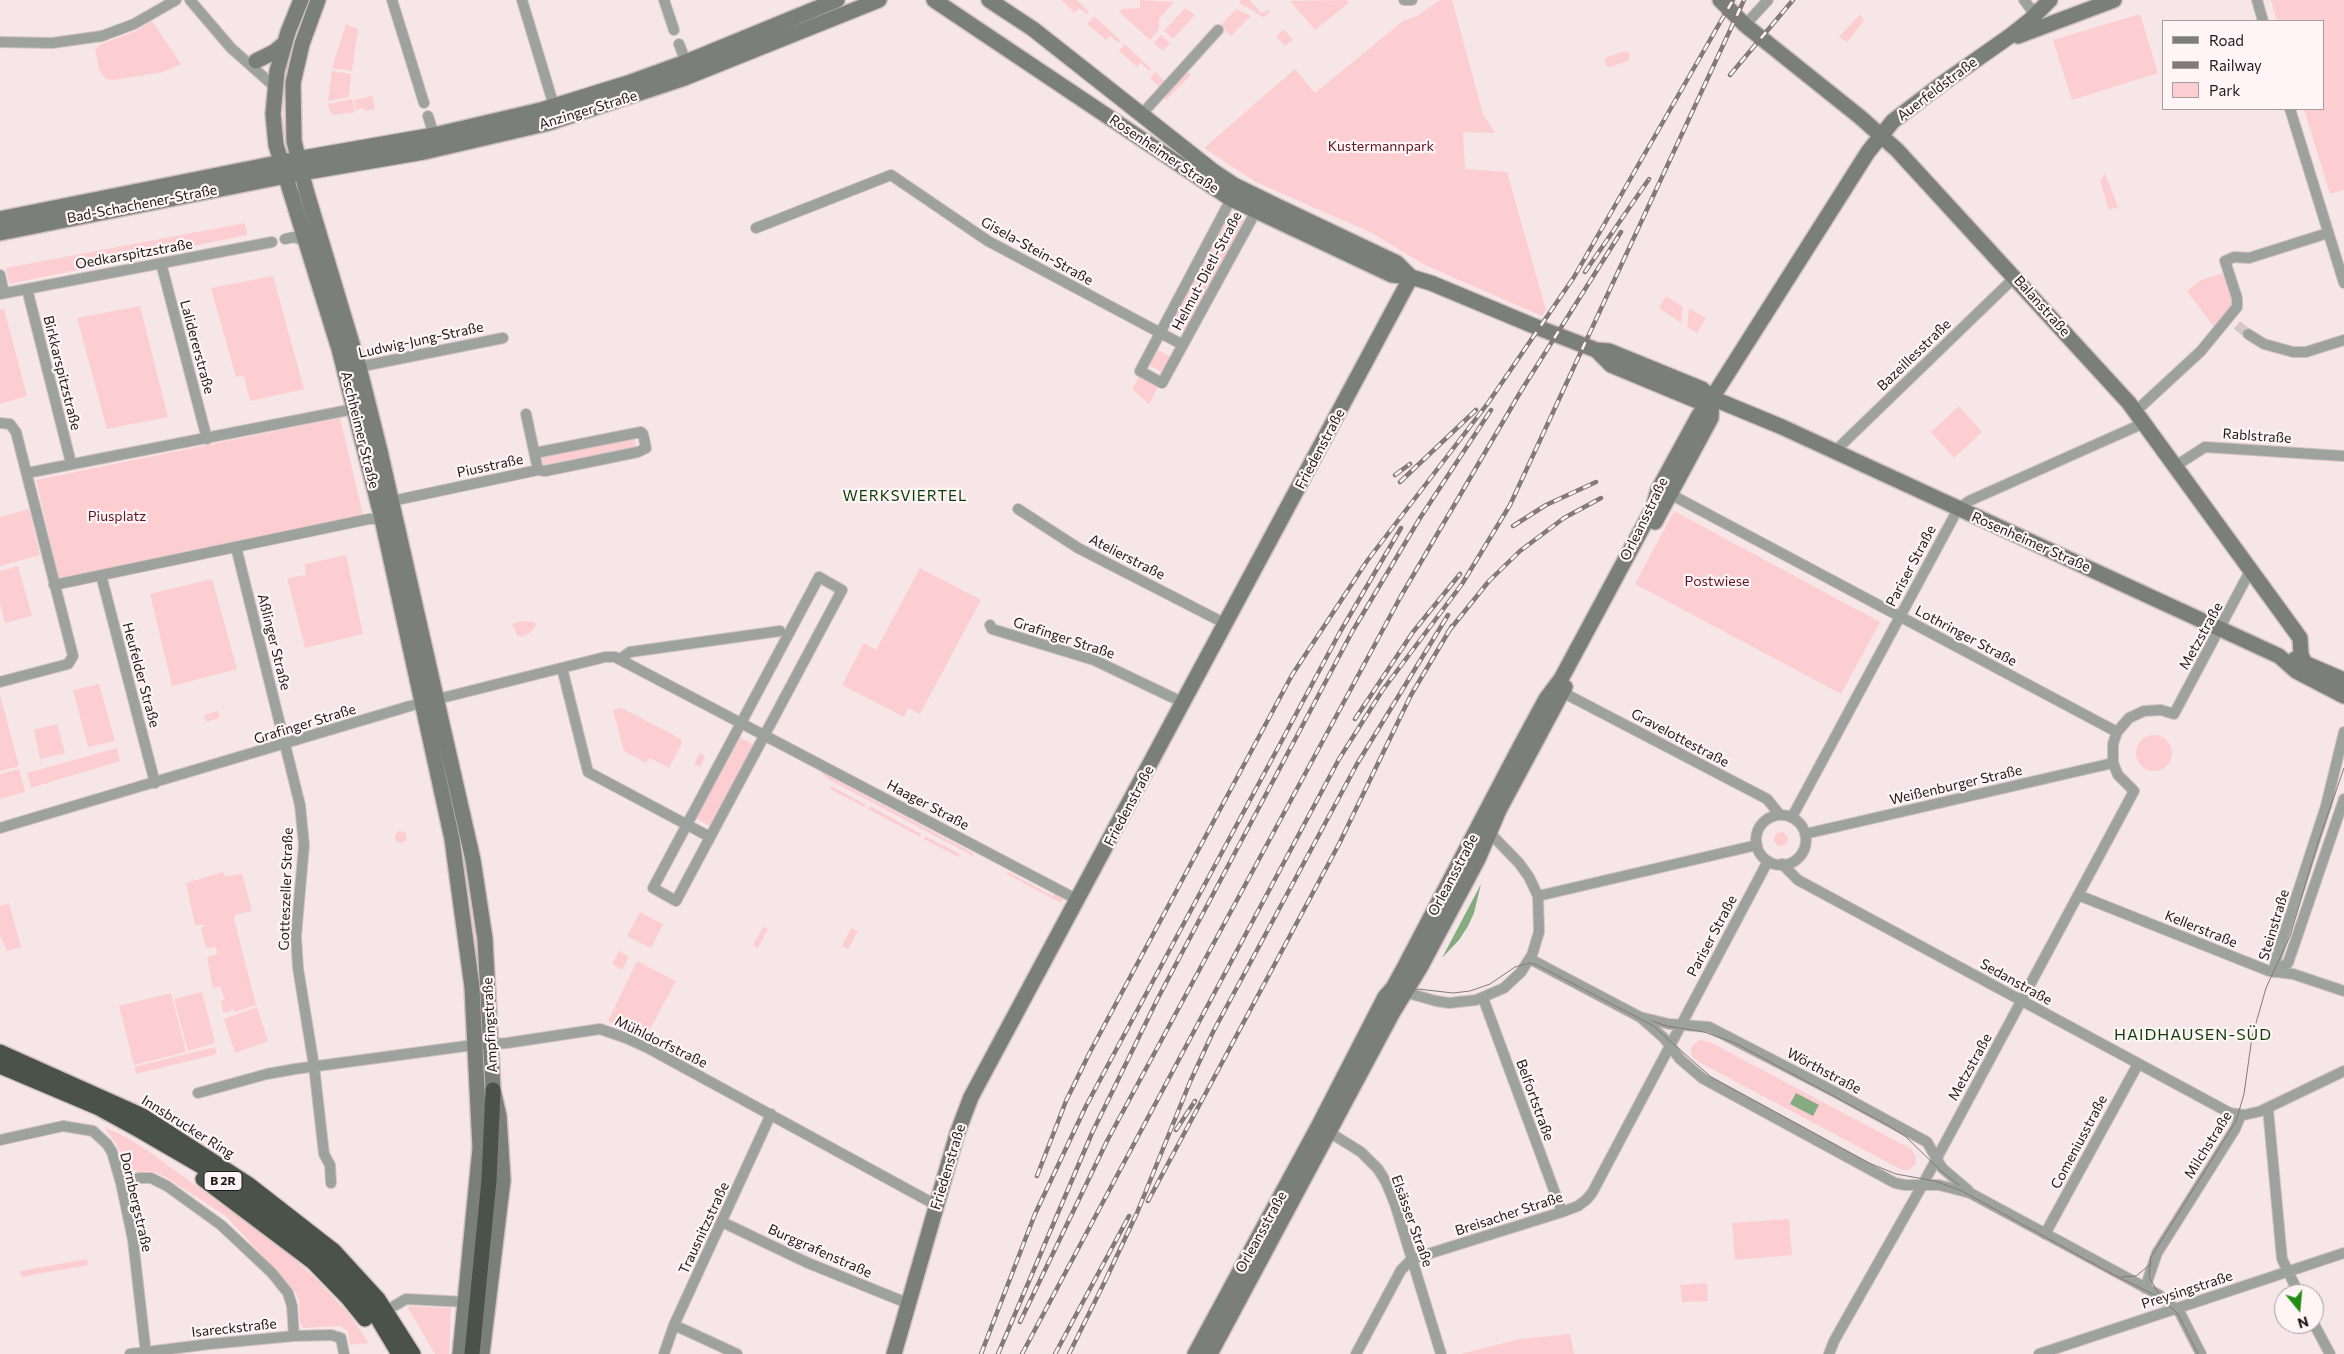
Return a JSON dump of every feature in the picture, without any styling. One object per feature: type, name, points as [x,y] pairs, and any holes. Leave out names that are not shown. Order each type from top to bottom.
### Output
[{"type":"highway","name":"Innsbrucker Ring","points":[[0,1052],[52,1074],[158,1125],[248,1184],[334,1251],[378,1299],[413,1354]]},
{"type":"highway","name":"Innsbrucker Ring","points":[[0,1066],[97,1107],[201,1166],[256,1204],[302,1239],[357,1292],[378,1319],[399,1354]]},
{"type":"highway","points":[[472,1354],[489,1180],[493,1090]]},
{"type":"highway","points":[[158,1125],[191,1138],[237,1165],[285,1199],[338,1244],[379,1286],[400,1302],[424,1354]]},
{"type":"highway","points":[[139,1130],[313,1262],[348,1298],[388,1354]]},
{"type":"main road","name":"Aschheimer Straße","points":[[300,0],[277,71],[273,114],[274,136],[305,241],[352,369]]},
{"type":"main road","name":"Aschheimer Straße","points":[[318,0],[302,44],[293,83],[292,126],[299,166],[362,407],[389,519],[430,701]]},
{"type":"main road","name":"Anzinger Straße","points":[[283,169],[554,106],[628,83],[686,62],[837,0]]},
{"type":"main road","name":"Anzinger Straße","points":[[299,166],[424,152],[479,140],[600,108],[682,80],[878,0]]},
{"type":"main road","name":"Rosenheimer Straße","points":[[934,0],[1195,177],[1231,199],[1392,275],[1411,277],[1596,350],[1611,365],[1695,400],[1712,398],[1752,414],[1833,453],[2279,656],[2296,671],[2344,696]]},
{"type":"main road","name":"Rosenheimer Straße","points":[[989,0],[1033,30],[1179,146],[1234,185],[1397,262],[1411,277]]},
{"type":"main road","points":[[1008,0],[1033,30]]},
{"type":"main road","name":"Balanstraße","points":[[1720,0],[1745,25],[1897,150],[2015,277],[2140,417],[2300,638],[2301,655],[2304,661]]},
{"type":"main road","name":"Auerfeldstraße","points":[[1996,45],[2114,0]]},
{"type":"main road","name":"Auerfeldstraße","points":[[1881,136],[1893,122],[2029,21],[2045,5],[2096,6]]},
{"type":"main road","points":[[249,59],[274,52],[285,43]]},
{"type":"main road","points":[[277,71],[293,83]]},
{"type":"main road","name":"Orleansstraße","points":[[1558,690],[1653,508],[1658,490],[1699,415],[1712,398],[1868,152],[1881,136]]},
{"type":"main road","name":"Bad-Schachener-Straße","points":[[0,219],[283,169]]},
{"type":"main road","name":"Bad-Schachener-Straße","points":[[0,232],[283,169]]},
{"type":"main road","name":"Friedenstraße","points":[[894,1354],[907,1303],[957,1134],[971,1097],[1411,277]]},
{"type":"main road","name":"Orleansstraße","points":[[1210,1354],[1324,1129],[1485,828],[1520,747],[1558,690],[1670,494],[1711,418],[1712,398]]},
{"type":"main road","name":"Aschheimer Straße","points":[[362,407],[392,501],[389,519]]},
{"type":"main road","points":[[2279,656],[2304,661],[2344,680]]},
{"type":"main road","name":"Ampfingstraße","points":[[430,701],[473,860],[479,894],[485,939],[493,1090],[500,1116],[503,1180],[482,1354]]},
{"type":"main road","name":"Ampfingstraße","points":[[430,701],[461,896],[472,987],[476,1046],[480,1148],[460,1354]]},
{"type":"main road","name":"Orleansstraße","points":[[1194,1354],[1324,1129]]},
{"type":"street","points":[[2,41],[52,43],[102,36],[134,24],[176,0]]},
{"type":"street","points":[[190,0],[231,48],[249,59],[277,71]]},
{"type":"street","points":[[392,0],[424,103]]},
{"type":"street","points":[[522,0],[554,106]]},
{"type":"street","points":[[664,0],[674,30]]},
{"type":"street","points":[[1404,0],[1412,0]]},
{"type":"street","points":[[1745,25],[1768,0]]},
{"type":"street","points":[[2024,0],[2030,8],[2045,5]]},
{"type":"street","points":[[2257,0],[2264,20]]},
{"type":"street","name":"Rosenheimer Straße","points":[[1141,115],[1218,30]]},
{"type":"street","points":[[679,44],[686,62]]},
{"type":"street","points":[[249,59],[275,87]]},
{"type":"street","points":[[2290,110],[2344,283]]},
{"type":"street","points":[[428,116],[434,135]]},
{"type":"street","name":"Gisela-Stein-Straße","points":[[756,228],[891,175],[988,241],[1160,332]]},
{"type":"street","name":"Helmut-Dietl-Straße","points":[[1231,199],[1140,371],[1162,383],[1256,211]]},
{"type":"street","points":[[1958,509],[2140,417],[2179,373],[2233,322],[2238,302],[2225,261],[2234,257],[2249,258],[2328,233]]},
{"type":"street","points":[[285,239],[294,238],[305,241]]},
{"type":"street","name":"Oedkarspitzstraße","points":[[2,294],[272,242]]},
{"type":"street","name":"Lalidererstraße","points":[[161,263],[207,439]]},
{"type":"street","points":[[0,275],[2,294]]},
{"type":"street","name":"Bazeillesstraße","points":[[1833,453],[2015,277]]},
{"type":"street","name":"Birkkarspitzstraße","points":[[27,289],[71,463]]},
{"type":"street","name":"Helmut-Dietl-Straße","points":[[1160,332],[1183,345]]},
{"type":"street","points":[[2248,334],[2264,344],[2293,352],[2306,352],[2344,340]]},
{"type":"street","name":"Ludwig-Jung-Straße","points":[[352,369],[503,338]]},
{"type":"street","points":[[27,474],[71,463],[207,439],[362,407]]},
{"type":"street","name":"Piusstraße","points":[[392,501],[538,470],[526,414]]},
{"type":"street","points":[[0,423],[10,424],[16,432],[73,656],[72,661],[68,664],[0,682]]},
{"type":"street","points":[[535,453],[641,432],[645,442],[646,450],[643,451],[545,471],[538,470]]},
{"type":"street","name":"Rablstraße","points":[[2174,466],[2205,447],[2344,456]]},
{"type":"street","name":"Lothringer Straße","points":[[1670,494],[2118,732]]},
{"type":"street","name":"Atelierstraße","points":[[1018,509],[1078,548],[1226,624]]},
{"type":"street","name":"Pariser Straße","points":[[1792,817],[1958,509]]},
{"type":"street","points":[[54,585],[369,520],[389,519]]},
{"type":"street","name":"Aßlinger Straße","points":[[236,547],[285,744]]},
{"type":"street","name":"Metzstraße","points":[[2118,732],[2129,718],[2144,711],[2160,710],[2174,714],[2250,571]]},
{"type":"street","name":"Heufelder Straße","points":[[101,574],[155,783]]},
{"type":"street","points":[[819,577],[842,590],[765,735],[676,901],[653,888],[819,577]]},
{"type":"street","name":"Grafinger Straße","points":[[990,626],[992,629],[1094,660],[1184,703]]},
{"type":"street","name":"Grafinger Straße","points":[[620,659],[630,652],[780,631]]},
{"type":"street","name":"Grafinger Straße","points":[[0,828],[430,701],[605,656],[620,659],[742,722]]},
{"type":"street","points":[[562,668],[588,772],[710,837]]},
{"type":"street","name":"Gravelottestraße","points":[[1558,690],[1767,799],[1780,815]]},
{"type":"street","name":"Haager Straße","points":[[742,722],[1078,900]]},
{"type":"street","points":[[2113,763],[2113,744],[2118,732]]},
{"type":"street","name":"Steinstraße","points":[[2274,972],[2276,960],[2326,806],[2344,732]]},
{"type":"street","name":"Gotteszeller Straße","points":[[285,744],[297,786],[303,825],[296,936],[298,968],[314,1066],[324,1154],[330,1165],[331,1183]]},
{"type":"street","name":"Metzstraße","points":[[1828,1354],[1923,1184],[2134,791],[2118,775],[2113,763]]},
{"type":"street","name":"Weißenburger Straße","points":[[1805,834],[2113,763]]},
{"type":"street","name":"Steinstraße","points":[[2274,972],[2288,962],[2344,799]]},
{"type":"street","points":[[1780,815],[1792,817],[1798,821],[1805,834],[1806,842],[1801,855],[1789,863],[1782,864],[1768,861],[1759,852],[1757,845],[1759,829],[1771,817],[1780,815]]},
{"type":"street","points":[[1399,990],[1449,1003],[1482,998],[1504,988],[1530,959],[1538,932],[1538,896],[1519,862],[1485,828]]},
{"type":"street","points":[[1538,896],[1757,845]]},
{"type":"street","name":"Pariser Straße","points":[[1680,1025],[1768,861]]},
{"type":"street","name":"Sedanstraße","points":[[1782,864],[1798,880],[2230,1113],[2241,1115]]},
{"type":"street","name":"Kellerstraße","points":[[2078,895],[2274,972],[2293,974],[2344,991]]},
{"type":"street","name":"Wörthstraße","points":[[1530,959],[1640,1017],[1669,1024],[1709,1027],[1725,1034],[1921,1138],[1927,1142],[1942,1168],[1970,1193]]},
{"type":"street","name":"Belfortstraße","points":[[1482,998],[1562,1212]]},
{"type":"street","name":"Wörthstraße","points":[[1640,1017],[1670,1045],[1680,1059],[1702,1078],[1895,1183],[1950,1187],[1970,1193],[2164,1298],[2175,1308]]},
{"type":"street","name":"Breisacher Straße","points":[[1412,1259],[1562,1212],[1578,1206],[1592,1194],[1680,1025]]},
{"type":"street","name":"Mühldorfstraße","points":[[198,1093],[267,1074],[314,1066],[491,1045],[591,1029],[609,1031],[648,1048],[936,1205]]},
{"type":"street","name":"Comeniusstraße","points":[[2045,1234],[2138,1064]]},
{"type":"street","name":"Milchstraße","points":[[2145,1288],[2156,1253],[2235,1129],[2241,1115],[2268,1108],[2344,1071]]},
{"type":"street","points":[[2268,1108],[2282,1259],[2293,1284]]},
{"type":"street","name":"Trausnitzstraße","points":[[664,1354],[674,1325],[771,1114]]},
{"type":"street","name":"Dornbergstraße","points":[[0,1140],[55,1127],[84,1128],[93,1131],[107,1144],[112,1152],[133,1240],[146,1353]]},
{"type":"street","name":"Elsässer Straße","points":[[1324,1129],[1361,1152],[1378,1169],[1395,1204],[1441,1354]]},
{"type":"street","points":[[120,1183],[140,1178],[151,1178],[175,1191],[221,1225],[272,1273],[288,1293],[292,1306],[294,1336]]},
{"type":"street","name":"Burggrafenstraße","points":[[722,1222],[808,1263],[907,1303]]},
{"type":"street","name":"Preysingstraße","points":[[2040,1354],[2344,1253]]},
{"type":"street","points":[[1356,1354],[1401,1270],[1412,1259]]},
{"type":"street","points":[[400,1302],[466,1302]]},
{"type":"street","points":[[2175,1308],[2182,1317],[2201,1354]]},
{"type":"street","points":[[674,1325],[737,1354]]},
{"type":"street","points":[[2319,1334],[2330,1354]]},
{"type":"street","name":"Isareckstraße","points":[[130,1354],[294,1336],[331,1335],[341,1338],[344,1354]]},
{"type":"green space","points":[[308,0],[314,0],[289,70],[287,70],[285,67],[296,28]]},
{"type":"green space","points":[[1061,0],[1077,0],[1089,12],[1087,14],[1079,8],[1075,13]]},
{"type":"green space","points":[[1140,0],[1174,2],[1159,19],[1159,30],[1150,40],[1119,12],[1122,9],[1140,8]]},
{"type":"green space","points":[[1241,0],[1250,0],[1261,13],[1269,10],[1270,12],[1264,17],[1239,3]]},
{"type":"green space","points":[[1347,0],[1349,3],[1315,30],[1290,1]]},
{"type":"green space","name":"Kustermannpark","points":[[1440,0],[1452,0],[1483,114],[1495,133],[1463,132],[1465,169],[1507,172],[1546,310],[1542,316],[1425,265],[1372,233],[1256,182],[1204,148],[1295,69],[1315,93],[1403,21],[1417,16]]},
{"type":"green space","points":[[2271,0],[2344,0],[2344,190],[2330,194],[2304,110],[2324,110],[2324,20],[2277,20]]},
{"type":"green space","points":[[1185,8],[1195,15],[1173,39],[1164,31]]},
{"type":"green space","points":[[1236,9],[1251,16],[1231,36],[1220,26]]},
{"type":"green space","points":[[1860,14],[1864,21],[1847,42],[1839,37]]},
{"type":"green space","points":[[2140,14],[2158,73],[2072,100],[2053,40]]},
{"type":"green space","points":[[1094,16],[1120,40],[1118,43],[1110,36],[1106,40],[1087,24]]},
{"type":"green space","points":[[152,21],[181,64],[163,72],[113,80],[106,79],[99,70],[95,49],[101,44],[136,31]]},
{"type":"green space","points":[[346,24],[358,29],[352,71],[332,68]]},
{"type":"green space","points":[[1284,29],[1293,40],[1285,46],[1276,36]]},
{"type":"green space","points":[[1161,35],[1170,43],[1163,51],[1154,43]]},
{"type":"green space","points":[[1125,44],[1151,69],[1149,71],[1141,63],[1137,67],[1119,51]]},
{"type":"green space","points":[[1625,51],[1629,53],[1628,61],[1610,67],[1606,66],[1604,60],[1607,57]]},
{"type":"green space","points":[[1185,69],[1191,75],[1166,100],[1163,97]]},
{"type":"green space","points":[[332,71],[351,74],[349,97],[328,101]]},
{"type":"green space","points":[[1155,72],[1165,82],[1160,88],[1150,78]]},
{"type":"green space","points":[[284,83],[284,123],[289,135],[282,136]]},
{"type":"green space","points":[[372,96],[375,109],[366,111],[362,108],[356,110],[354,100]]},
{"type":"green space","points":[[352,99],[355,112],[335,115],[330,112],[328,104]]},
{"type":"green space","points":[[2105,173],[2118,207],[2109,210],[2100,181]]},
{"type":"green space","points":[[1227,212],[1246,221],[1187,333],[1168,323]]},
{"type":"green space","points":[[245,223],[247,235],[9,284],[6,268]]},
{"type":"green space","points":[[2222,273],[2234,303],[2216,330],[2187,291],[2201,280]]},
{"type":"green space","points":[[273,276],[304,389],[250,401],[244,376],[236,377],[211,288]]},
{"type":"green space","points":[[1666,296],[1683,307],[1681,323],[1659,308]]},
{"type":"green space","points":[[140,306],[168,417],[107,429],[77,318]]},
{"type":"green space","points":[[1689,308],[1706,318],[1697,333],[1687,327]]},
{"type":"green space","points":[[4,309],[27,396],[0,404],[0,310]]},
{"type":"green space","points":[[1154,348],[1173,358],[1165,374],[1146,363]]},
{"type":"green space","points":[[1139,377],[1158,387],[1149,404],[1132,389]]},
{"type":"green space","points":[[1959,406],[1982,432],[1954,458],[1931,432]]},
{"type":"green space","name":"Piusplatz","points":[[340,418],[363,515],[59,580],[36,480]]},
{"type":"green space","points":[[634,437],[637,451],[544,469],[542,455]]},
{"type":"green space","points":[[29,509],[40,555],[0,566],[0,517]]},
{"type":"green space","name":"Postwiese","points":[[1674,511],[1880,622],[1841,694],[1635,584]]},
{"type":"green space","points":[[346,555],[363,634],[305,648],[287,578],[306,575],[305,564]]},
{"type":"green space","points":[[18,566],[32,616],[5,623],[0,603],[0,571]]},
{"type":"green space","points":[[920,568],[981,600],[920,714],[908,708],[904,717],[842,685],[864,643],[876,650]]},
{"type":"green space","points":[[212,579],[237,669],[172,686],[150,594]]},
{"type":"green space","points":[[521,621],[534,622],[536,625],[530,633],[521,637],[517,635],[512,624]]},
{"type":"green space","points":[[99,684],[115,741],[88,747],[73,690]]},
{"type":"green space","points":[[0,695],[19,766],[0,771]]},
{"type":"green space","points":[[622,708],[681,739],[682,743],[669,768],[652,759],[648,759],[646,763],[624,751],[613,710]]},
{"type":"green space","points":[[218,711],[220,718],[206,722],[204,715]]},
{"type":"green space","points":[[438,720],[478,924],[485,1028],[481,1028],[432,721]]},
{"type":"green space","points":[[57,724],[65,753],[40,759],[34,730]]},
{"type":"green space","points":[[2154,735],[2161,736],[2167,740],[2171,746],[2171,760],[2167,766],[2161,770],[2154,771],[2147,770],[2141,766],[2137,760],[2136,753],[2137,746],[2141,740],[2147,736]]},
{"type":"green space","points":[[737,736],[756,746],[713,828],[694,817]]},
{"type":"green space","points":[[117,748],[120,761],[31,788],[27,773]]},
{"type":"green space","points":[[700,752],[705,757],[700,767],[694,764]]},
{"type":"green space","points":[[19,769],[25,792],[0,799],[0,774]]},
{"type":"green space","points":[[822,770],[830,777],[973,853],[973,856],[828,779],[820,771]]},
{"type":"green space","points":[[831,786],[866,805],[864,807],[830,789]]},
{"type":"green space","points":[[870,806],[921,834],[920,837],[868,809]]},
{"type":"green space","points":[[401,831],[407,837],[401,843],[395,837]]},
{"type":"green space","points":[[1778,832],[1784,832],[1788,839],[1784,846],[1778,846],[1774,842],[1774,836]]},
{"type":"green space","points":[[925,836],[960,854],[958,857],[924,839]]},
{"type":"green space","points":[[223,872],[225,877],[242,873],[252,911],[235,915],[234,919],[256,1005],[235,1012],[233,1008],[230,1012],[223,1012],[221,1001],[225,999],[220,987],[213,988],[207,957],[217,954],[216,947],[206,948],[201,928],[205,925],[195,925],[186,883]]},
{"type":"green space","points":[[1008,872],[1053,896],[1055,894],[1063,899],[1061,903],[1007,874]]},
{"type":"green space","points":[[9,903],[21,947],[7,951],[0,936],[0,906]]},
{"type":"green space","points":[[640,912],[663,924],[651,948],[627,936]]},
{"type":"green space","points":[[763,927],[768,929],[758,948],[753,945]]},
{"type":"green space","points":[[851,928],[858,931],[848,949],[842,946]]},
{"type":"green space","points":[[619,951],[629,957],[622,970],[612,964]]},
{"type":"green space","points":[[637,961],[676,981],[646,1037],[608,1021]]},
{"type":"green space","points":[[202,992],[215,1043],[188,1051],[174,999]]},
{"type":"green space","points":[[171,993],[186,1052],[134,1065],[119,1006]]},
{"type":"green space","points":[[257,1007],[268,1041],[235,1053],[224,1019]]},
{"type":"green space","points":[[1699,1040],[1710,1042],[1911,1149],[1916,1157],[1915,1165],[1908,1170],[1902,1170],[1699,1062],[1692,1056],[1691,1051],[1692,1046]]},
{"type":"green space","points":[[215,1047],[217,1054],[136,1074],[134,1067]]},
{"type":"green space","points":[[104,1127],[128,1138],[148,1151],[281,1247],[319,1282],[348,1313],[369,1343],[350,1345],[348,1331],[340,1326],[303,1328],[300,1322],[299,1300],[296,1293],[226,1216],[164,1176],[150,1171],[139,1173],[126,1166],[118,1147]]},
{"type":"green space","points":[[1789,1219],[1792,1255],[1735,1260],[1732,1223]]},
{"type":"green space","points":[[87,1259],[88,1265],[21,1277],[20,1271]]},
{"type":"green space","points":[[1707,1283],[1708,1301],[1682,1302],[1680,1285]]},
{"type":"green space","points":[[407,1306],[451,1308],[449,1354],[435,1354]]},
{"type":"green space","points":[[1570,1334],[1574,1354],[1461,1354],[1520,1339]]},
{"type":"shaded area","points":[[1481,884],[1474,913],[1468,926],[1459,940],[1442,958]]},
{"type":"shaded area","points":[[1796,1093],[1819,1105],[1813,1116],[1790,1104]]},
{"type":"tunnel","points":[[2237,325],[2248,334]]},
{"type":"tram line","points":[[2160,1296],[2149,1277],[2151,1257],[2236,1121],[2244,1094],[2252,1037],[2266,988],[2290,936],[2317,846],[2344,768]]},
{"type":"tram line","points":[[1205,1354],[1394,999],[1402,994],[1418,989],[1453,993],[1470,991],[1490,984],[1515,967],[1530,963],[1652,1025],[1711,1077],[1869,1163],[1896,1174],[1935,1181],[1962,1191],[2114,1275],[2159,1297],[2178,1314],[2198,1354]]},
{"type":"tram line","points":[[1652,1021],[1667,1026],[1704,1032],[1735,1043],[1905,1136],[1941,1171],[1959,1185]]},
{"type":"tram line","points":[[2121,1277],[2136,1276],[2151,1264]]},
{"type":"railway","points":[[1037,1176],[1066,1101],[1090,1052],[1292,675],[1367,561],[1488,403],[1574,277],[1733,0]]},
{"type":"railway","points":[[1022,1354],[1339,759],[1382,691],[1462,584],[1510,505],[1744,0]]},
{"type":"railway","points":[[1730,75],[1793,0]]},
{"type":"railway","points":[[1585,272],[1649,179]]},
{"type":"railway","points":[[1020,1322],[1107,1141],[1401,596],[1521,391],[1621,232]]},
{"type":"railway","points":[[1400,482],[1476,410]]},
{"type":"railway","points":[[998,1354],[1092,1133],[1158,998],[1352,632],[1420,518],[1491,410]]},
{"type":"railway","points":[[1395,475],[1410,464]]},
{"type":"railway","points":[[1513,526],[1546,505],[1596,482]]},
{"type":"railway","points":[[1448,632],[1489,581],[1520,551],[1564,518],[1601,498]]},
{"type":"railway","points":[[981,1354],[1035,1214],[1086,1106],[1340,632],[1401,528]]},
{"type":"railway","points":[[1355,719],[1413,632],[1460,574]]},
{"type":"railway","points":[[1106,1279],[1137,1213],[1190,1082],[1213,1032],[1357,764],[1448,615]]},
{"type":"railway","points":[[1148,1201],[1339,844],[1411,695],[1452,626]]},
{"type":"railway","points":[[1176,1130],[1195,1101]]},
{"type":"railway","points":[[1055,1354],[1129,1216]]},
{"type":"railway","points":[[1069,1354],[1109,1273]]},
{"type":"district","name":"WERKSVIERTEL","points":[[905,496]]},
{"type":"district","name":"HAIDHAUSEN-SÜD","points":[[2193,1035]]}]
